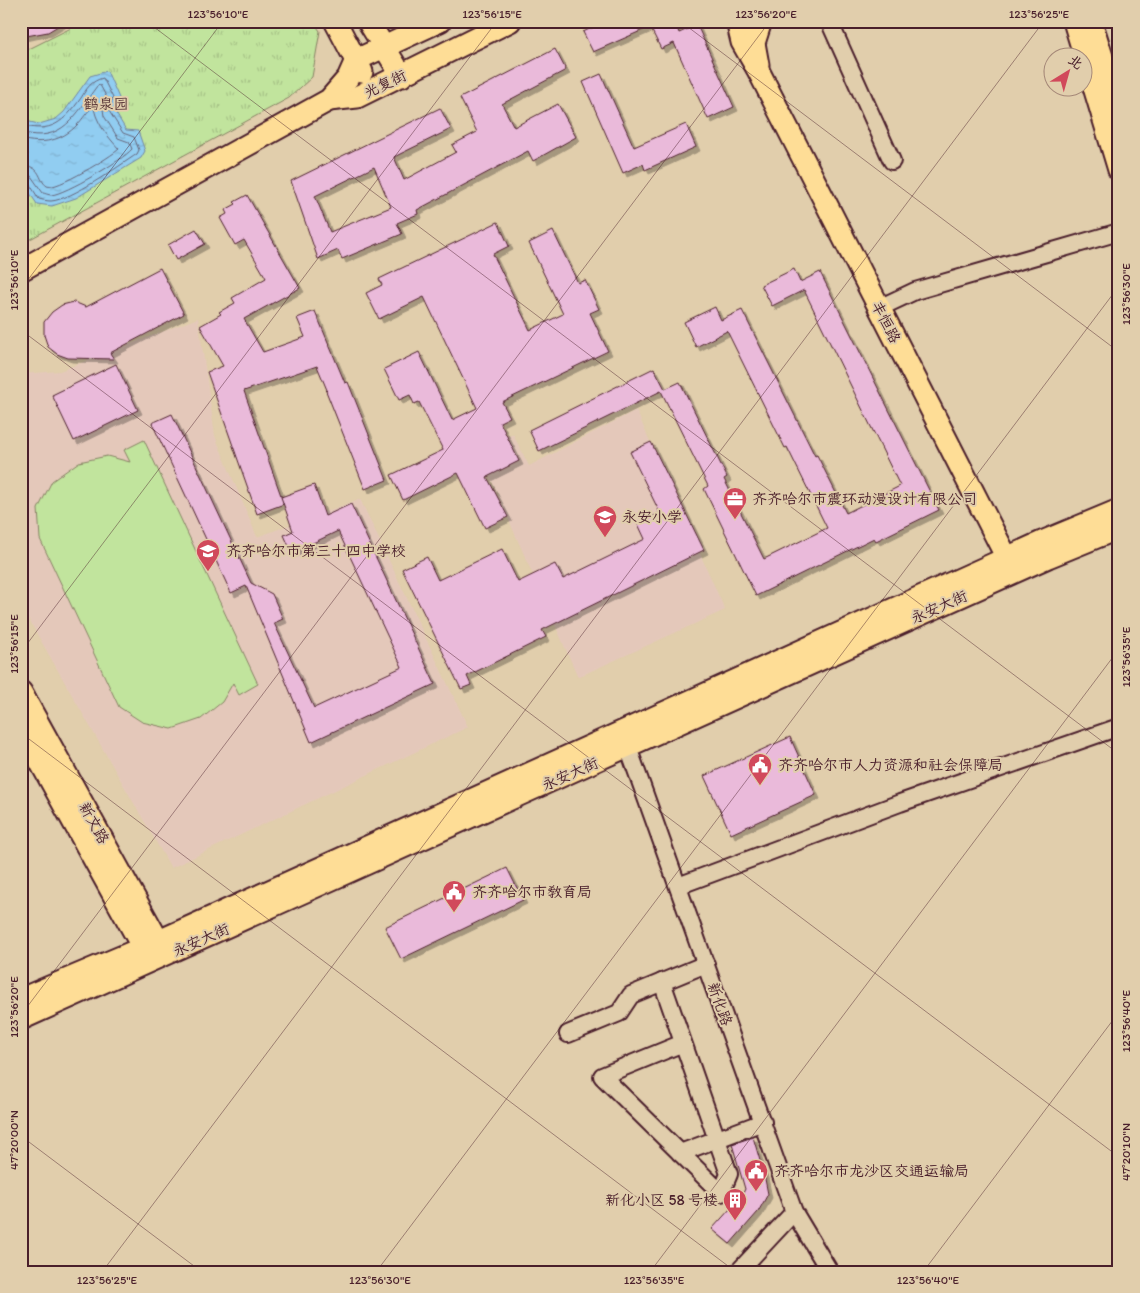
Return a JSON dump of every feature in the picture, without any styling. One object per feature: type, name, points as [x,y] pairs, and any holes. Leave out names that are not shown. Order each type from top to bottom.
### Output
[{"type":"main road","points":[[335,21],[370,91]]},
{"type":"main road","points":[[368,21],[402,76]]},
{"type":"main road","points":[[356,60],[440,21]]},
{"type":"main road","name":"光复街","points":[[329,100],[357,97],[510,21]]},
{"type":"main road","name":"丰恒路","points":[[737,21],[742,42],[1011,565]]},
{"type":"main road","points":[[758,70],[754,43],[761,21]]},
{"type":"main road","points":[[1074,21],[1119,170]]},
{"type":"main road","points":[[1091,21],[1119,111]]},
{"type":"main road","name":"光复街","points":[[329,100],[348,78],[356,60]]},
{"type":"main road","points":[[21,270],[329,100]]},
{"type":"main road","name":"永安大街","points":[[21,1019],[155,951],[1011,565],[1119,510]]},
{"type":"main road","name":"永安大街","points":[[1011,565],[1119,528]]},
{"type":"main road","name":"新文路","points":[[21,692],[155,951]]},
{"type":"main road","name":"新文路","points":[[21,727],[155,951]]},
{"type":"main road","name":"永安大街","points":[[21,999],[155,951]]},
{"type":"street","points":[[829,21],[892,160]]},
{"type":"street","points":[[878,308],[914,291],[1119,232]]},
{"type":"street","points":[[678,886],[900,803],[1119,727]]},
{"type":"street","name":"新化路","points":[[625,739],[794,1212],[830,1272]]},
{"type":"street","points":[[568,1034],[619,1013],[631,994],[706,964]]},
{"type":"street","points":[[662,982],[729,1174],[721,1193],[602,1076],[683,1043]]},
{"type":"street","points":[[680,1153],[762,1122]]},
{"type":"street","points":[[738,1272],[794,1212]]},
{"type":"shaded area","name":"齐齐哈尔市第三十四中学校","points":[[198,318],[215,436],[257,537],[360,499],[468,727],[171,868],[21,606],[21,374],[60,371]]},
{"type":"shaded area","name":"永安小学","points":[[636,410],[725,610],[578,677],[478,450],[513,434],[529,466]]},
{"type":"green space","name":"鹤泉园","points":[[85,21],[313,21],[320,31],[312,77],[289,98],[21,244],[21,53]]},
{"type":"green space","points":[[144,440],[258,684],[239,695],[233,683],[222,702],[201,719],[172,729],[142,722],[119,707],[40,539],[38,509],[52,481],[79,462],[107,456],[130,462],[124,450]]},
{"type":"water","points":[[107,71],[119,98],[114,110],[126,130],[138,131],[145,151],[141,158],[76,198],[52,206],[37,204],[21,180],[21,120],[39,124],[56,119],[64,112],[90,76]]},
{"type":"building","points":[[21,21],[66,21],[48,32],[21,37]]},
{"type":"building","points":[[607,21],[674,21],[679,33],[697,25],[734,107],[708,119],[674,43],[661,49],[650,27],[593,52],[583,32]]},
{"type":"building","points":[[555,49],[566,70],[502,104],[514,127],[558,104],[576,137],[533,161],[528,151],[417,210],[418,214],[397,223],[402,234],[342,259],[338,250],[318,259],[291,181],[440,108],[451,129],[394,157],[404,180],[456,152],[452,145],[477,132],[460,98]],"holes":[[[374,167],[391,207],[330,232],[315,196]]]},
{"type":"building","points":[[601,74],[634,147],[686,124],[696,147],[645,170],[643,164],[623,173],[583,82]]},
{"type":"building","points":[[247,195],[300,288],[244,319],[263,352],[305,337],[297,318],[315,311],[345,383],[348,382],[387,480],[365,489],[317,366],[244,391],[284,504],[257,514],[207,372],[223,366],[200,326],[221,314],[219,312],[235,303],[232,298],[266,278],[244,240],[235,245],[220,218],[227,214],[225,210],[236,204],[234,202]]},
{"type":"building","points":[[498,222],[509,246],[493,254],[530,330],[563,314],[529,243],[553,231],[578,283],[585,280],[599,309],[590,313],[608,351],[502,402],[510,417],[500,422],[519,461],[487,477],[508,517],[485,528],[458,473],[403,500],[391,475],[443,450],[419,402],[414,404],[410,395],[399,400],[384,369],[419,352],[452,420],[477,408],[424,297],[379,319],[366,293],[382,285],[379,279]]},
{"type":"building","points":[[196,229],[205,244],[176,260],[168,245]]},
{"type":"building","points":[[160,268],[184,314],[110,353],[114,359],[68,358],[57,354],[48,347],[44,335],[44,322],[52,312],[62,305],[74,302],[86,307]]},
{"type":"building","points":[[794,269],[800,282],[820,272],[939,510],[876,541],[874,538],[756,596],[704,489],[708,486],[661,391],[539,451],[529,430],[654,368],[665,389],[680,382],[727,477],[724,479],[764,559],[827,528],[727,331],[696,347],[684,322],[715,307],[721,320],[742,310],[815,456],[817,455],[846,513],[900,486],[804,290],[772,306],[761,285]]},
{"type":"building","points":[[116,364],[138,410],[74,441],[52,395]]},
{"type":"building","points":[[172,414],[251,583],[272,594],[283,619],[274,623],[314,708],[402,667],[338,531],[292,553],[284,535],[293,531],[281,497],[314,485],[325,516],[351,504],[435,684],[311,742],[246,586],[231,593],[152,423]]},
{"type":"building","points":[[651,442],[704,550],[542,630],[546,637],[467,676],[471,685],[461,689],[402,569],[427,557],[438,580],[502,549],[518,582],[555,564],[563,579],[645,539],[638,524],[660,513],[630,452]]},
{"type":"building","name":"齐齐哈尔市人力资源和社会保障局","points":[[790,737],[816,795],[731,834],[704,776]]},
{"type":"building","name":"齐齐哈尔市教育局","points":[[507,868],[523,900],[401,959],[385,927]]},
{"type":"building","points":[[753,1137],[768,1194],[758,1212],[730,1244],[712,1229],[741,1197],[745,1189],[732,1144]]},
{"type":"place","name":"齐齐哈尔市震环动漫设计有限公司","points":[[735,520]]},
{"type":"place","name":"永安小学","points":[[605,538]]},
{"type":"place","name":"齐齐哈尔市第三十四中学校","points":[[208,572]]},
{"type":"place","name":"齐齐哈尔市人力资源和社会保障局","points":[[760,786]]},
{"type":"place","name":"齐齐哈尔市教育局","points":[[454,913]]},
{"type":"place","name":"齐齐哈尔市龙沙区交通运输局","points":[[756,1192]]},
{"type":"place","name":"新化小区 58 号楼","points":[[735,1221]]}]
